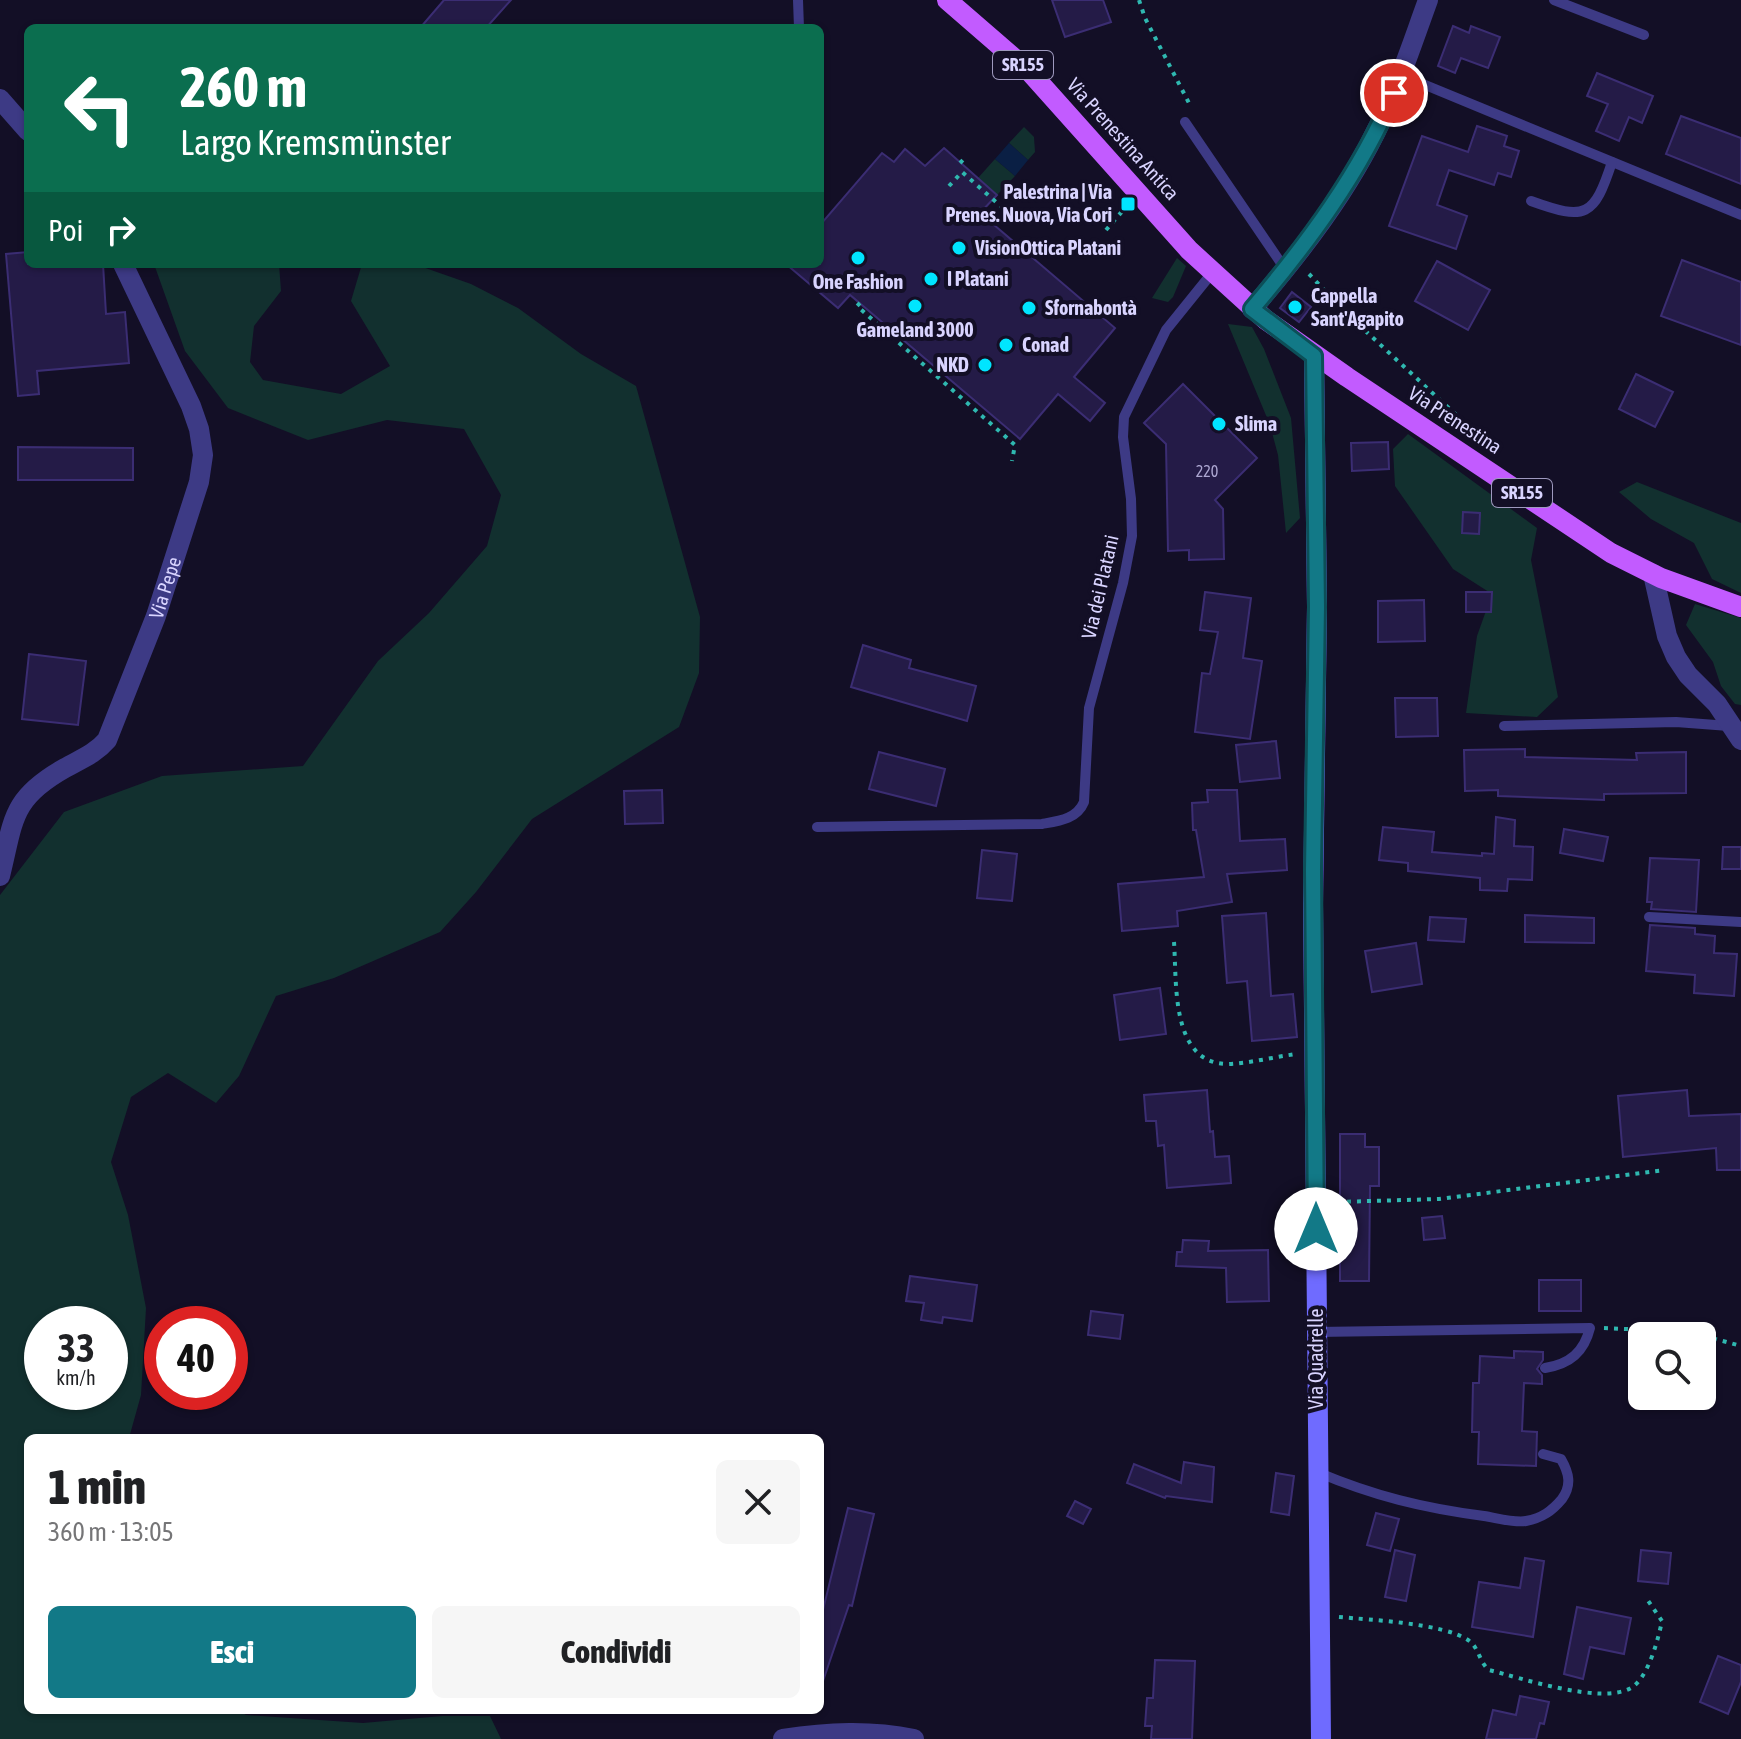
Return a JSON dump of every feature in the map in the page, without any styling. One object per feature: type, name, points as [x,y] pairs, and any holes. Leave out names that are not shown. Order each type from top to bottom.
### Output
[{"type":"main road","name":"Via Prenestina Antica","points":[[947,0],[1029,71],[1212,273]]},
{"type":"main road","name":"SR155","points":[[1212,273],[1252,309],[1314,356]]},
{"type":"main road","name":"Via Prenestina","points":[[1314,356],[1603,548],[1653,574],[1741,607]]},
{"type":"street","points":[[1252,309],[1291,265],[1365,152],[1401,75],[1428,0]]},
{"type":"street","points":[[0,99],[24,126]]},
{"type":"street","name":"Via Pepe","points":[[0,876],[15,816],[24,798],[49,777],[93,754],[107,740],[156,616],[202,473],[203,446],[196,418],[125,268]]},
{"type":"street","name":"Via Quadrelle","points":[[1314,356],[1317,594],[1313,870],[1321,1739]]},
{"type":"street","points":[[1653,574],[1666,630],[1676,657],[1688,675],[1717,704],[1736,733]]},
{"type":"street","points":[[783,1739],[863,1732],[914,1739]]},
{"type":"lane","points":[[798,0],[799,24]]},
{"type":"lane","points":[[1554,0],[1644,35]]},
{"type":"lane","points":[[1401,75],[1741,215]]},
{"type":"lane","points":[[1185,122],[1291,265]]},
{"type":"lane","points":[[1531,201],[1565,212],[1591,207],[1599,199],[1612,162]]},
{"type":"lane","name":"Via dei Platani","points":[[817,827],[1031,825],[1063,820],[1076,814],[1084,802],[1091,694],[1123,583],[1132,536],[1124,417],[1166,330],[1212,273]]},
{"type":"lane","points":[[1504,726],[1676,722],[1736,733]]},
{"type":"lane","points":[[1649,917],[1741,922]]},
{"type":"lane","points":[[1316,1332],[1590,1328],[1587,1340],[1573,1358],[1567,1363],[1545,1368]]},
{"type":"lane","points":[[1317,1472],[1360,1490],[1427,1509],[1523,1522],[1548,1514],[1564,1496],[1569,1482],[1561,1459],[1543,1454]]},
{"type":"path","points":[[949,186],[962,172],[1013,217]]},
{"type":"path","points":[[1106,230],[1124,209]]},
{"type":"path","points":[[1291,265],[1466,424]]},
{"type":"path","points":[[860,303],[857,306],[1015,445],[1012,461]]},
{"type":"path","points":[[1174,942],[1180,1017],[1188,1041],[1197,1053],[1211,1061],[1227,1064],[1315,1051]]},
{"type":"path","points":[[1316,1202],[1439,1199],[1665,1170]]},
{"type":"path","points":[[1590,1328],[1690,1332],[1741,1346]]},
{"type":"path","points":[[1319,1615],[1429,1627],[1468,1640],[1489,1670],[1576,1692],[1613,1693],[1632,1688],[1646,1669],[1657,1644],[1662,1621],[1647,1599]]},
{"type":"green space","points":[[1024,127],[1034,137],[1035,152],[1028,160],[1009,143]]},
{"type":"green space","points":[[995,159],[1015,176],[997,195],[978,178]]},
{"type":"green space","points":[[1177,258],[1186,266],[1173,297],[1168,302],[1152,298]]},
{"type":"green space","points":[[155,268],[279,268],[281,291],[254,326],[250,362],[263,380],[341,394],[390,366],[351,301],[361,268],[425,268],[471,284],[518,308],[581,354],[636,386],[700,617],[699,673],[679,727],[532,819],[476,892],[440,932],[334,978],[276,996],[239,1076],[216,1103],[168,1073],[131,1097],[111,1162],[128,1215],[146,1306],[141,1395],[130,1434],[24,1434],[24,1714],[244,1714],[363,1723],[442,1716],[490,1716],[501,1739],[0,1739],[0,895],[64,812],[162,776],[303,766],[378,661],[429,613],[487,546],[501,495],[464,429],[387,420],[308,440],[228,408],[185,351]]},
{"type":"green space","points":[[1228,324],[1252,327],[1291,418],[1300,518],[1286,533],[1278,455],[1270,425]]},
{"type":"green space","points":[[1408,434],[1537,528],[1531,560],[1558,697],[1537,717],[1466,713],[1477,636],[1492,594],[1453,569],[1395,486],[1393,449]]},
{"type":"green space","points":[[1637,482],[1741,523],[1741,593],[1712,579],[1694,543],[1651,519],[1619,492]]},
{"type":"green space","points":[[1695,604],[1741,618],[1741,705],[1735,704],[1721,686],[1713,662],[1686,625]]},
{"type":"water","points":[[1009,143],[1028,160],[1015,176],[995,159]]},
{"type":"building","points":[[444,0],[511,0],[490,24],[423,24]]},
{"type":"building","points":[[1052,0],[1103,0],[1111,22],[1065,37]]},
{"type":"building","points":[[1453,26],[1469,33],[1471,26],[1500,37],[1488,68],[1461,58],[1455,73],[1438,66]]},
{"type":"building","points":[[1597,73],[1653,96],[1642,123],[1629,117],[1619,141],[1596,131],[1608,104],[1587,96]]},
{"type":"building","points":[[1681,116],[1741,138],[1741,184],[1666,154]]},
{"type":"building","points":[[1477,126],[1507,136],[1504,146],[1519,151],[1511,177],[1498,173],[1494,185],[1449,170],[1437,205],[1467,216],[1456,249],[1389,226],[1422,136],[1468,152]]},
{"type":"building","name":"I Platani","points":[[944,148],[997,195],[980,213],[1115,328],[1074,377],[1105,403],[1090,421],[1058,394],[1020,439],[850,295],[838,308],[791,268],[824,268],[824,220],[882,153],[894,162],[905,149],[925,166]]},
{"type":"building","points":[[24,252],[24,268],[103,268],[106,314],[125,312],[129,363],[37,371],[39,394],[18,396],[6,254]]},
{"type":"building","points":[[1682,260],[1741,282],[1741,345],[1661,316]]},
{"type":"building","points":[[1437,261],[1490,290],[1468,330],[1415,301]]},
{"type":"building","name":"Cappella Sant'Agapito","points":[[1292,292],[1311,307],[1299,322],[1280,308]]},
{"type":"building","points":[[1636,374],[1673,392],[1655,427],[1619,409]]},
{"type":"building","points":[[1183,384],[1257,458],[1215,500],[1223,509],[1224,559],[1189,560],[1189,550],[1168,551],[1166,444],[1144,423]]},
{"type":"building","points":[[1388,442],[1389,469],[1352,471],[1351,443]]},
{"type":"building","points":[[18,447],[133,448],[133,480],[18,480]]},
{"type":"building","points":[[1463,512],[1480,513],[1479,534],[1462,533]]},
{"type":"building","points":[[1205,592],[1251,598],[1243,658],[1262,661],[1250,739],[1195,732],[1202,673],[1210,674],[1218,632],[1200,630]]},
{"type":"building","points":[[1466,592],[1492,592],[1491,612],[1466,612]]},
{"type":"building","points":[[1424,600],[1425,641],[1378,642],[1378,601]]},
{"type":"building","points":[[863,645],[911,660],[909,668],[976,686],[967,721],[851,687]]},
{"type":"building","points":[[29,654],[86,661],[78,725],[22,719]]},
{"type":"building","points":[[1395,698],[1437,698],[1438,736],[1396,737]]},
{"type":"building","points":[[1276,741],[1280,778],[1240,782],[1236,745]]},
{"type":"building","points":[[1525,749],[1525,757],[1637,760],[1636,753],[1686,752],[1686,793],[1604,794],[1604,800],[1498,796],[1498,790],[1465,791],[1464,750]]},
{"type":"building","points":[[879,752],[945,769],[936,806],[869,789]]},
{"type":"building","points":[[662,790],[663,823],[625,824],[624,791]]},
{"type":"building","points":[[1207,790],[1237,790],[1240,841],[1285,839],[1287,870],[1227,874],[1232,902],[1177,911],[1178,926],[1122,931],[1118,884],[1204,877],[1196,830],[1193,830],[1192,803],[1208,802]]},
{"type":"building","points":[[1496,817],[1515,820],[1514,846],[1533,847],[1532,880],[1508,879],[1507,891],[1480,890],[1480,878],[1408,871],[1408,863],[1379,860],[1383,827],[1434,832],[1432,852],[1494,854]]},
{"type":"building","points":[[1564,829],[1608,837],[1603,861],[1560,853]]},
{"type":"building","points":[[1723,847],[1741,847],[1741,869],[1722,869]]},
{"type":"building","points":[[982,850],[1017,854],[1012,901],[977,898]]},
{"type":"building","points":[[1650,858],[1699,860],[1696,912],[1651,909],[1652,902],[1647,902]]},
{"type":"building","points":[[1266,913],[1271,996],[1293,994],[1297,1037],[1252,1041],[1247,981],[1227,983],[1222,916]]},
{"type":"building","points":[[1525,915],[1594,918],[1594,943],[1525,942]]},
{"type":"building","points":[[1430,917],[1466,919],[1464,942],[1428,940]]},
{"type":"building","points":[[1650,925],[1695,928],[1695,934],[1715,936],[1714,953],[1737,954],[1734,996],[1694,993],[1695,975],[1646,971]]},
{"type":"building","points":[[1416,943],[1422,984],[1372,992],[1365,951]]},
{"type":"building","points":[[1160,988],[1166,1034],[1120,1040],[1114,995]]},
{"type":"building","points":[[1207,1090],[1215,1157],[1229,1156],[1231,1183],[1167,1188],[1164,1145],[1158,1146],[1156,1121],[1146,1121],[1144,1095]]},
{"type":"building","points":[[1687,1090],[1689,1116],[1741,1114],[1741,1170],[1717,1170],[1716,1148],[1623,1157],[1618,1096]]},
{"type":"building","points":[[1340,1134],[1365,1134],[1365,1147],[1379,1147],[1379,1186],[1370,1186],[1369,1281],[1340,1281]]},
{"type":"building","points":[[1442,1216],[1445,1238],[1424,1240],[1422,1218]]},
{"type":"building","points":[[1183,1240],[1209,1241],[1208,1251],[1268,1250],[1269,1301],[1227,1302],[1226,1268],[1176,1266],[1177,1252],[1182,1252]]},
{"type":"building","points":[[910,1276],[977,1285],[972,1321],[943,1317],[942,1323],[921,1320],[924,1303],[906,1301]]},
{"type":"building","points":[[1539,1280],[1581,1280],[1581,1311],[1539,1311]]},
{"type":"building","points":[[1091,1311],[1123,1315],[1120,1339],[1088,1335]]},
{"type":"building","points":[[1514,1351],[1543,1352],[1543,1360],[1537,1369],[1542,1375],[1542,1384],[1524,1383],[1522,1431],[1537,1432],[1536,1466],[1478,1464],[1479,1432],[1472,1432],[1473,1383],[1479,1383],[1480,1356],[1514,1358]]},
{"type":"building","points":[[1184,1462],[1214,1467],[1212,1502],[1165,1498],[1127,1483],[1134,1464],[1181,1483]]},
{"type":"building","points":[[1276,1473],[1294,1476],[1289,1515],[1271,1512]]},
{"type":"building","points":[[1075,1501],[1091,1509],[1083,1524],[1067,1516]]},
{"type":"building","points":[[848,1508],[874,1514],[852,1606],[849,1605],[824,1678],[824,1606]]},
{"type":"building","points":[[1376,1513],[1399,1519],[1390,1551],[1367,1545]]},
{"type":"building","points":[[1395,1550],[1415,1555],[1406,1601],[1385,1597]]},
{"type":"building","points":[[1641,1550],[1671,1553],[1668,1584],[1638,1581]]},
{"type":"building","points":[[1525,1558],[1544,1561],[1533,1637],[1472,1627],[1479,1582],[1520,1588]]},
{"type":"building","points":[[1577,1607],[1631,1618],[1624,1654],[1590,1647],[1583,1679],[1564,1674]]},
{"type":"building","points":[[1718,1656],[1741,1665],[1741,1682],[1728,1714],[1700,1702]]},
{"type":"building","points":[[1155,1660],[1195,1661],[1192,1739],[1151,1739],[1152,1726],[1145,1726],[1147,1698],[1153,1698]]},
{"type":"building","points":[[1520,1696],[1549,1702],[1544,1724],[1540,1723],[1536,1739],[1486,1739],[1493,1710],[1516,1715]]},
{"type":"place","name":"Palestrina | Via Prenes. Nuova, Via Cori","points":[[1128,204]]},
{"type":"place","name":"VisionOttica Platani","points":[[959,248]]},
{"type":"place","name":"One Fashion","points":[[858,258]]},
{"type":"place","name":"I Platani","points":[[931,279]]},
{"type":"place","name":"Gameland 3000","points":[[915,306]]},
{"type":"place","name":"Cappella Sant'Agapito","points":[[1295,307]]},
{"type":"place","name":"Sfornabontà","points":[[1029,308]]},
{"type":"place","name":"Conad","points":[[1006,345]]},
{"type":"place","name":"NKD","points":[[985,365]]},
{"type":"place","name":"Slima","points":[[1219,424]]},
{"type":"route","points":[[1316,1229],[1313,870],[1317,607],[1314,356],[1252,309],[1291,265],[1346,184],[1381,123],[1394,93]]}]
